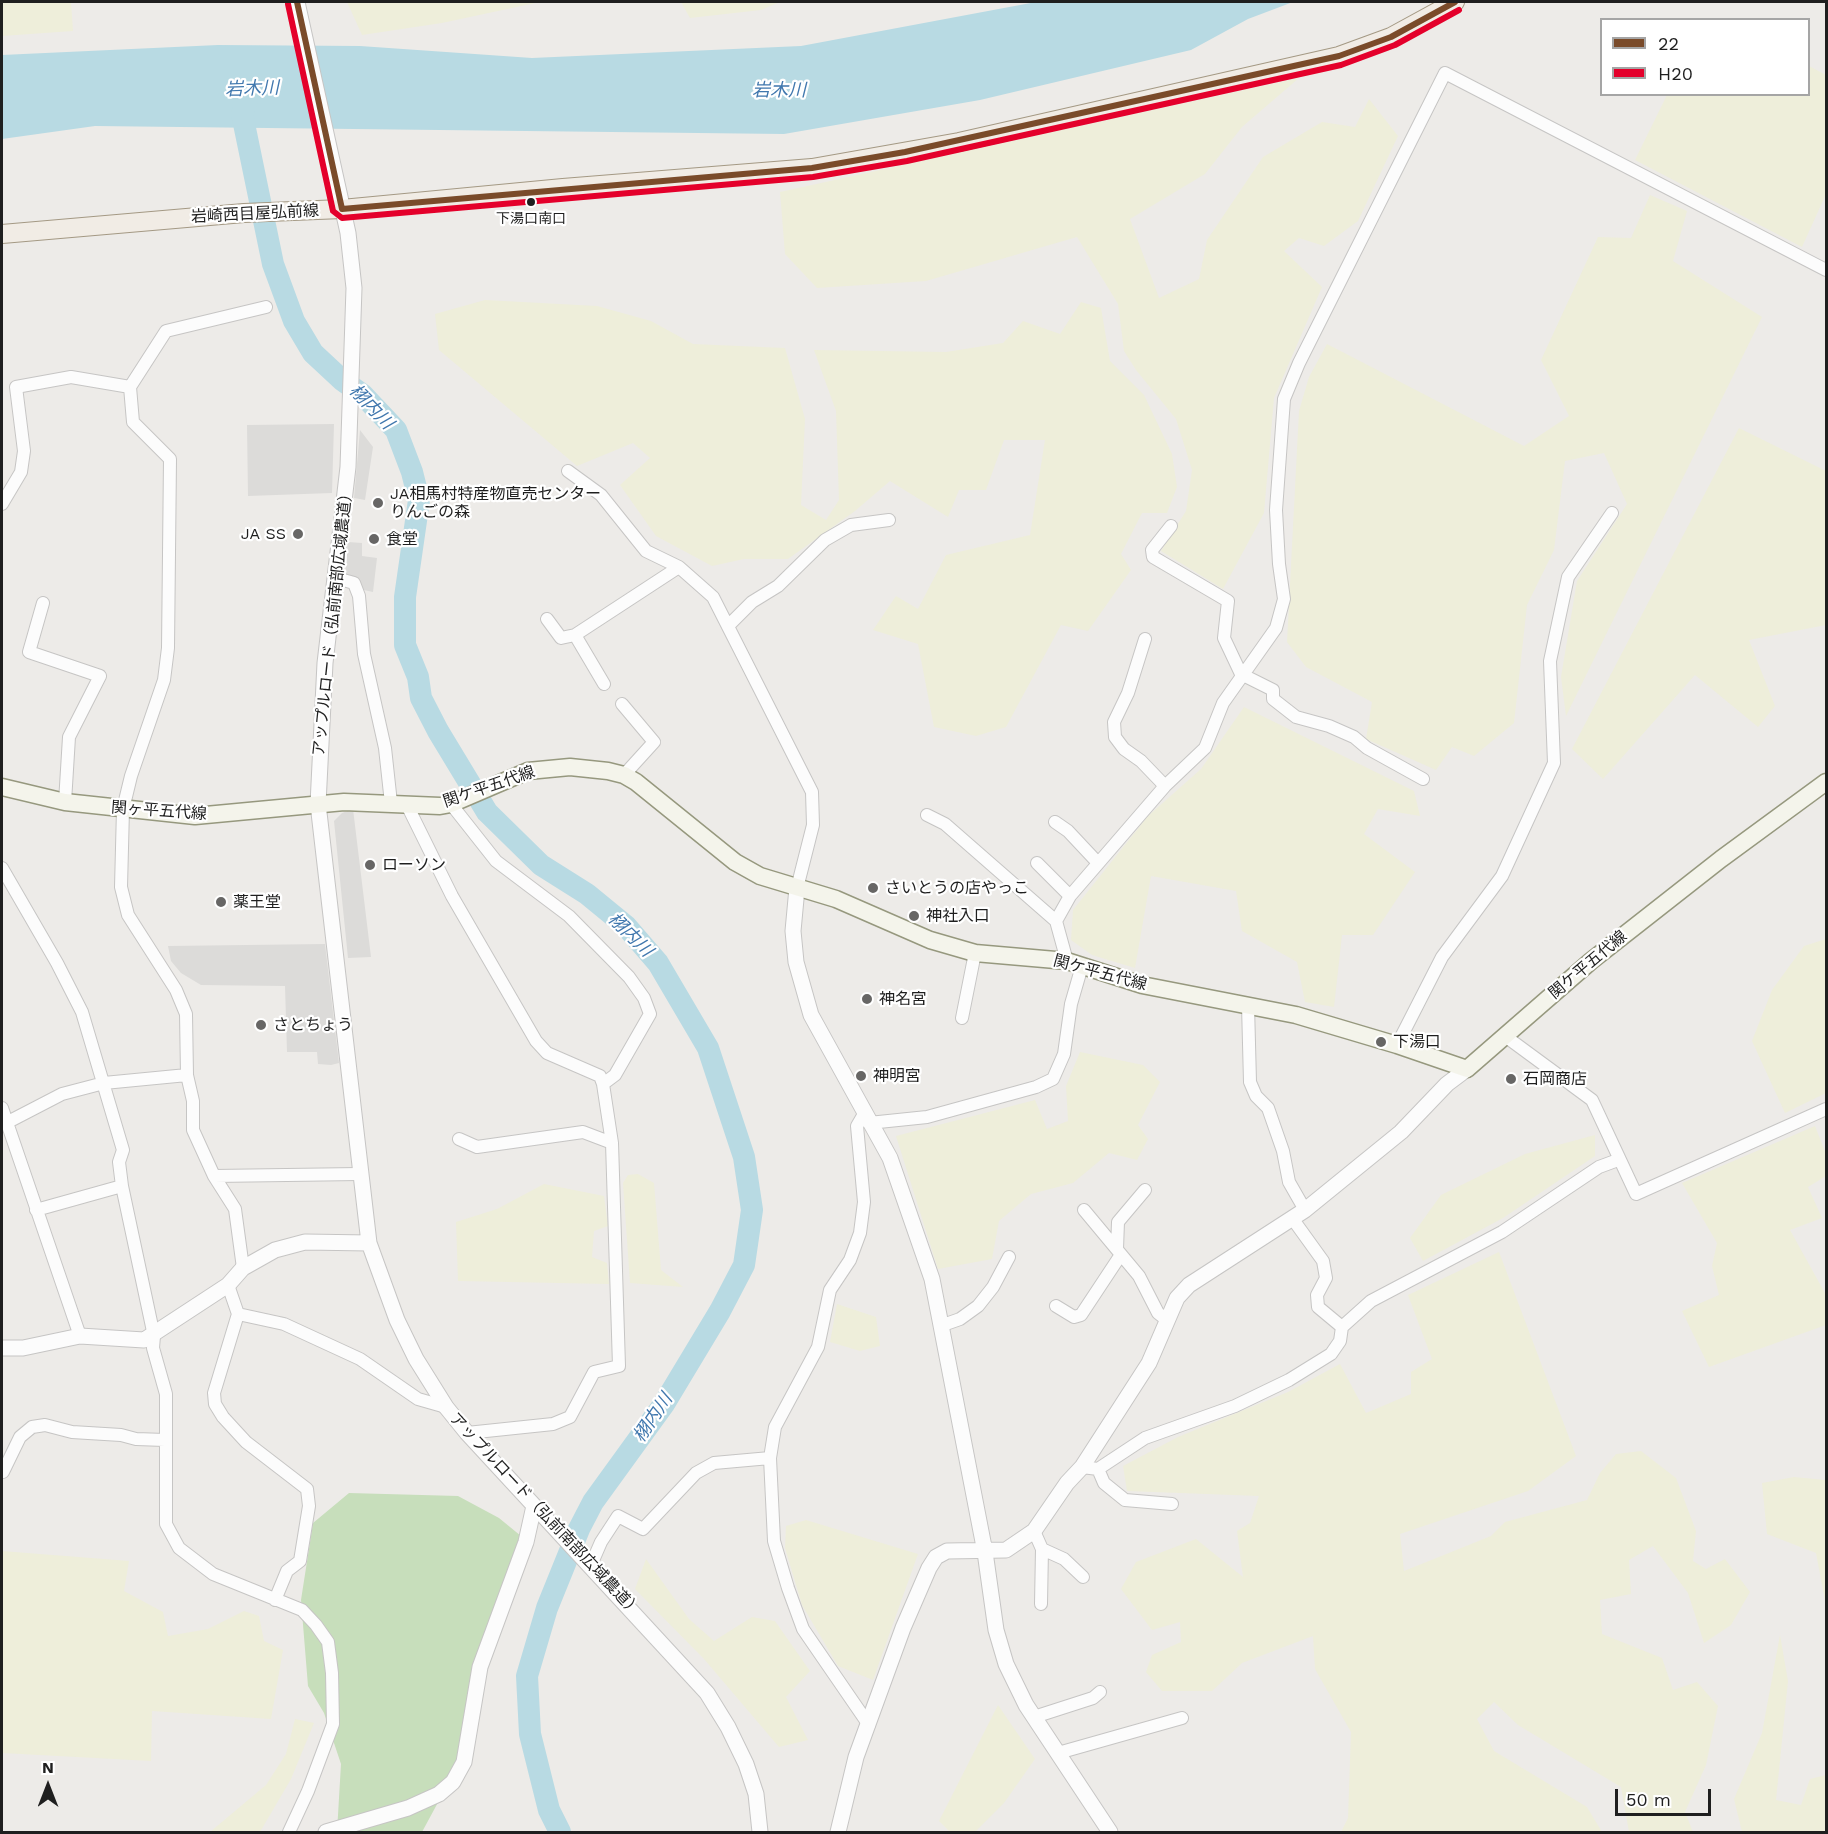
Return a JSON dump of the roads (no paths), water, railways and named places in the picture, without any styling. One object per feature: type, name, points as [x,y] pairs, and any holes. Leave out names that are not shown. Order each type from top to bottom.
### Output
[{"type":"main road","name":"岩崎西目屋弘前線","points":[[2,234],[244,213],[342,209],[802,169],[905,152],[1339,56],[1390,37],[1455,2]]},
{"type":"main road","name":"関ケ平五代線","points":[[318,804],[454,803],[528,771],[547,768],[570,767],[624,775],[636,782],[735,862],[760,876],[836,899],[930,940],[975,953],[1074,964],[1142,985],[1296,1015],[1397,1045],[1467,1069],[1591,961],[1720,859],[1827,782]]},
{"type":"main road","name":"関ヶ平五代線","points":[[2,787],[65,802],[195,816],[318,804]]},
{"type":"street","name":"アップルロード（弘前南部広域農道）","points":[[298,8],[342,209],[353,274],[351,410],[343,524],[320,723],[318,804],[359,1174],[369,1243],[397,1320],[416,1359],[446,1407],[467,1433],[707,1693],[746,1764],[756,1794],[760,1833]]},
{"type":"street","points":[[1056,921],[1070,896],[1098,863],[1165,786],[1206,748],[1223,703],[1241,674],[1276,628],[1284,599],[1279,564],[1276,510],[1284,399],[1299,363],[1445,74],[1827,270]]},
{"type":"street","points":[[243,1268],[235,1209],[214,1176],[193,1130],[193,1101],[187,1075],[186,1014],[176,990],[128,915],[121,887],[123,809],[131,776],[164,680],[168,648],[170,459],[134,422],[130,387],[166,331],[266,307]]},
{"type":"street","points":[[2,504],[21,472],[24,451],[16,387],[71,377],[130,387]]},
{"type":"street","points":[[568,471],[601,495],[646,551],[679,567],[713,597],[812,792],[813,825],[797,888],[793,931],[802,989],[811,1015],[890,1158],[919,1238],[943,1325],[958,1420],[985,1552],[996,1630],[1006,1664],[1034,1717],[1110,1832]]},
{"type":"street","points":[[1397,1045],[1442,957],[1502,876],[1554,763],[1550,661],[1568,577],[1612,513]]},
{"type":"street","points":[[728,626],[752,602],[778,586],[825,540],[851,525],[889,520]]},
{"type":"street","points":[[1171,526],[1152,550],[1153,557],[1228,602],[1224,638],[1241,674],[1273,690],[1273,699],[1296,717],[1329,726],[1354,737],[1367,748],[1423,779]]},
{"type":"street","points":[[547,619],[561,638],[575,635],[679,567]]},
{"type":"street","points":[[336,578],[354,583],[359,596],[364,654],[399,804],[536,1041],[547,1053],[600,1076],[603,1084],[612,1143],[619,1366],[594,1372],[570,1417],[553,1424],[467,1433]]},
{"type":"street","points":[[43,603],[28,652],[100,676],[69,737],[65,802]]},
{"type":"street","points":[[575,635],[604,684]]},
{"type":"street","points":[[1145,639],[1128,693],[1114,722],[1115,737],[1124,749],[1141,761],[1165,786]]},
{"type":"street","points":[[622,704],[654,742],[624,775]]},
{"type":"street","points":[[454,803],[496,861],[569,916],[629,977],[645,998],[651,1014],[615,1075],[603,1084]]},
{"type":"street","points":[[869,1725],[803,1629],[788,1588],[774,1541],[770,1458],[775,1427],[818,1347],[830,1290],[850,1260],[860,1233],[864,1202],[858,1126],[867,1119],[927,1117],[1036,1087],[1053,1078],[1064,1054],[1074,964],[1056,921],[945,824],[927,815]]},
{"type":"street","points":[[1055,822],[1068,831],[1098,863]]},
{"type":"street","points":[[1037,863],[1070,896]]},
{"type":"street","points":[[2,868],[57,963],[82,1012],[123,1150],[119,1162],[122,1186],[154,1336],[153,1348],[166,1394],[166,1524],[179,1548],[213,1574],[302,1610],[328,1642],[332,1673],[333,1724],[308,1791],[289,1833]]},
{"type":"street","points":[[962,1018],[975,953]]},
{"type":"street","points":[[1248,1005],[1250,1082],[1256,1096],[1268,1108],[1283,1151],[1289,1182],[1299,1214],[1323,1261],[1326,1278],[1317,1295],[1318,1307],[1342,1327]]},
{"type":"street","points":[[1505,1036],[1592,1100],[1604,1122],[1618,1160],[1636,1194],[1827,1109]]},
{"type":"street","points":[[838,1833],[856,1757],[903,1628],[936,1557],[947,1551],[1006,1550],[1034,1531],[1067,1483],[1082,1467],[1149,1363],[1177,1298],[1189,1285],[1299,1214],[1401,1132],[1447,1084],[1467,1069]]},
{"type":"street","points":[[8,1122],[62,1094],[104,1083],[187,1075]]},
{"type":"street","points":[[2,1108],[80,1336]]},
{"type":"street","points":[[459,1139],[477,1147],[583,1132],[612,1143]]},
{"type":"street","points":[[1082,1467],[1098,1469],[1145,1438],[1235,1406],[1289,1380],[1331,1354],[1340,1341],[1342,1327],[1371,1301],[1502,1232],[1599,1167],[1618,1160]]},
{"type":"street","points":[[214,1176],[359,1174]]},
{"type":"street","points":[[36,1210],[122,1186]]},
{"type":"street","points":[[1056,1306],[1074,1317],[1081,1315],[1118,1252],[1118,1222],[1145,1190]]},
{"type":"street","points":[[1084,1210],[1139,1276],[1158,1312],[1167,1320]]},
{"type":"street","points":[[2,1348],[23,1348],[80,1336],[144,1340],[154,1336],[228,1285],[243,1268],[275,1250],[305,1242],[369,1243]]},
{"type":"street","points":[[943,1325],[960,1319],[978,1306],[993,1287],[1010,1257]]},
{"type":"street","points":[[228,1285],[238,1314],[214,1392],[215,1404],[223,1417],[246,1442],[306,1489],[308,1497],[309,1506],[300,1561],[287,1571],[275,1600]]},
{"type":"street","points":[[238,1314],[284,1324],[360,1359],[418,1399],[446,1407]]},
{"type":"street","points":[[3,1473],[20,1437],[32,1427],[45,1425],[72,1432],[165,1440]]},
{"type":"street","points":[[587,1561],[618,1516],[643,1529],[696,1473],[714,1463],[770,1458]]},
{"type":"street","points":[[1098,1469],[1104,1483],[1125,1500],[1172,1504]]},
{"type":"street","points":[[326,1833],[408,1808],[439,1794],[453,1782],[464,1762],[480,1667],[526,1542],[534,1506]]},
{"type":"street","points":[[1034,1531],[1042,1549],[1041,1604]]},
{"type":"street","points":[[1042,1549],[1064,1559],[1083,1577]]},
{"type":"street","points":[[1034,1717],[1094,1698],[1100,1692]]},
{"type":"street","points":[[1058,1753],[1182,1718]]},
{"type":"water","name":"岩木川","points":[[1036,2],[1293,2],[1248,19],[1191,50],[980,100],[784,134],[95,126],[2,139],[2,55],[218,45],[360,46],[532,58],[801,46]]},
{"type":"waterway","name":"栩内川","points":[[247,101],[242,114],[273,264],[294,321],[313,353],[342,380],[363,395],[396,430],[412,472],[419,500],[405,597],[405,645],[418,677],[421,698],[438,731],[487,812],[541,865],[587,894],[626,926],[658,963],[708,1048],[744,1157],[752,1210],[744,1265],[720,1311],[664,1404],[593,1502],[579,1529],[547,1608],[527,1676],[530,1734],[549,1810],[560,1832]]},
{"type":"place","name":"下湯口南口","points":[[531,202]]},
{"type":"place","name":"JA相馬村特産物直売センター りんごの森","points":[[378,503]]},
{"type":"place","name":"JA SS","points":[[298,534]]},
{"type":"place","name":"食堂","points":[[374,539]]},
{"type":"place","name":"ローソン","points":[[370,865]]},
{"type":"place","name":"さいとうの店やっこ","points":[[873,888]]},
{"type":"place","name":"薬王堂","points":[[221,902]]},
{"type":"place","name":"神社入口","points":[[914,916]]},
{"type":"place","name":"神名宮","points":[[867,999]]},
{"type":"place","name":"さとちょう","points":[[261,1025]]},
{"type":"place","name":"下湯口","points":[[1381,1042]]},
{"type":"place","name":"神明宮","points":[[861,1076]]},
{"type":"place","name":"石岡商店","points":[[1511,1079]]}]
